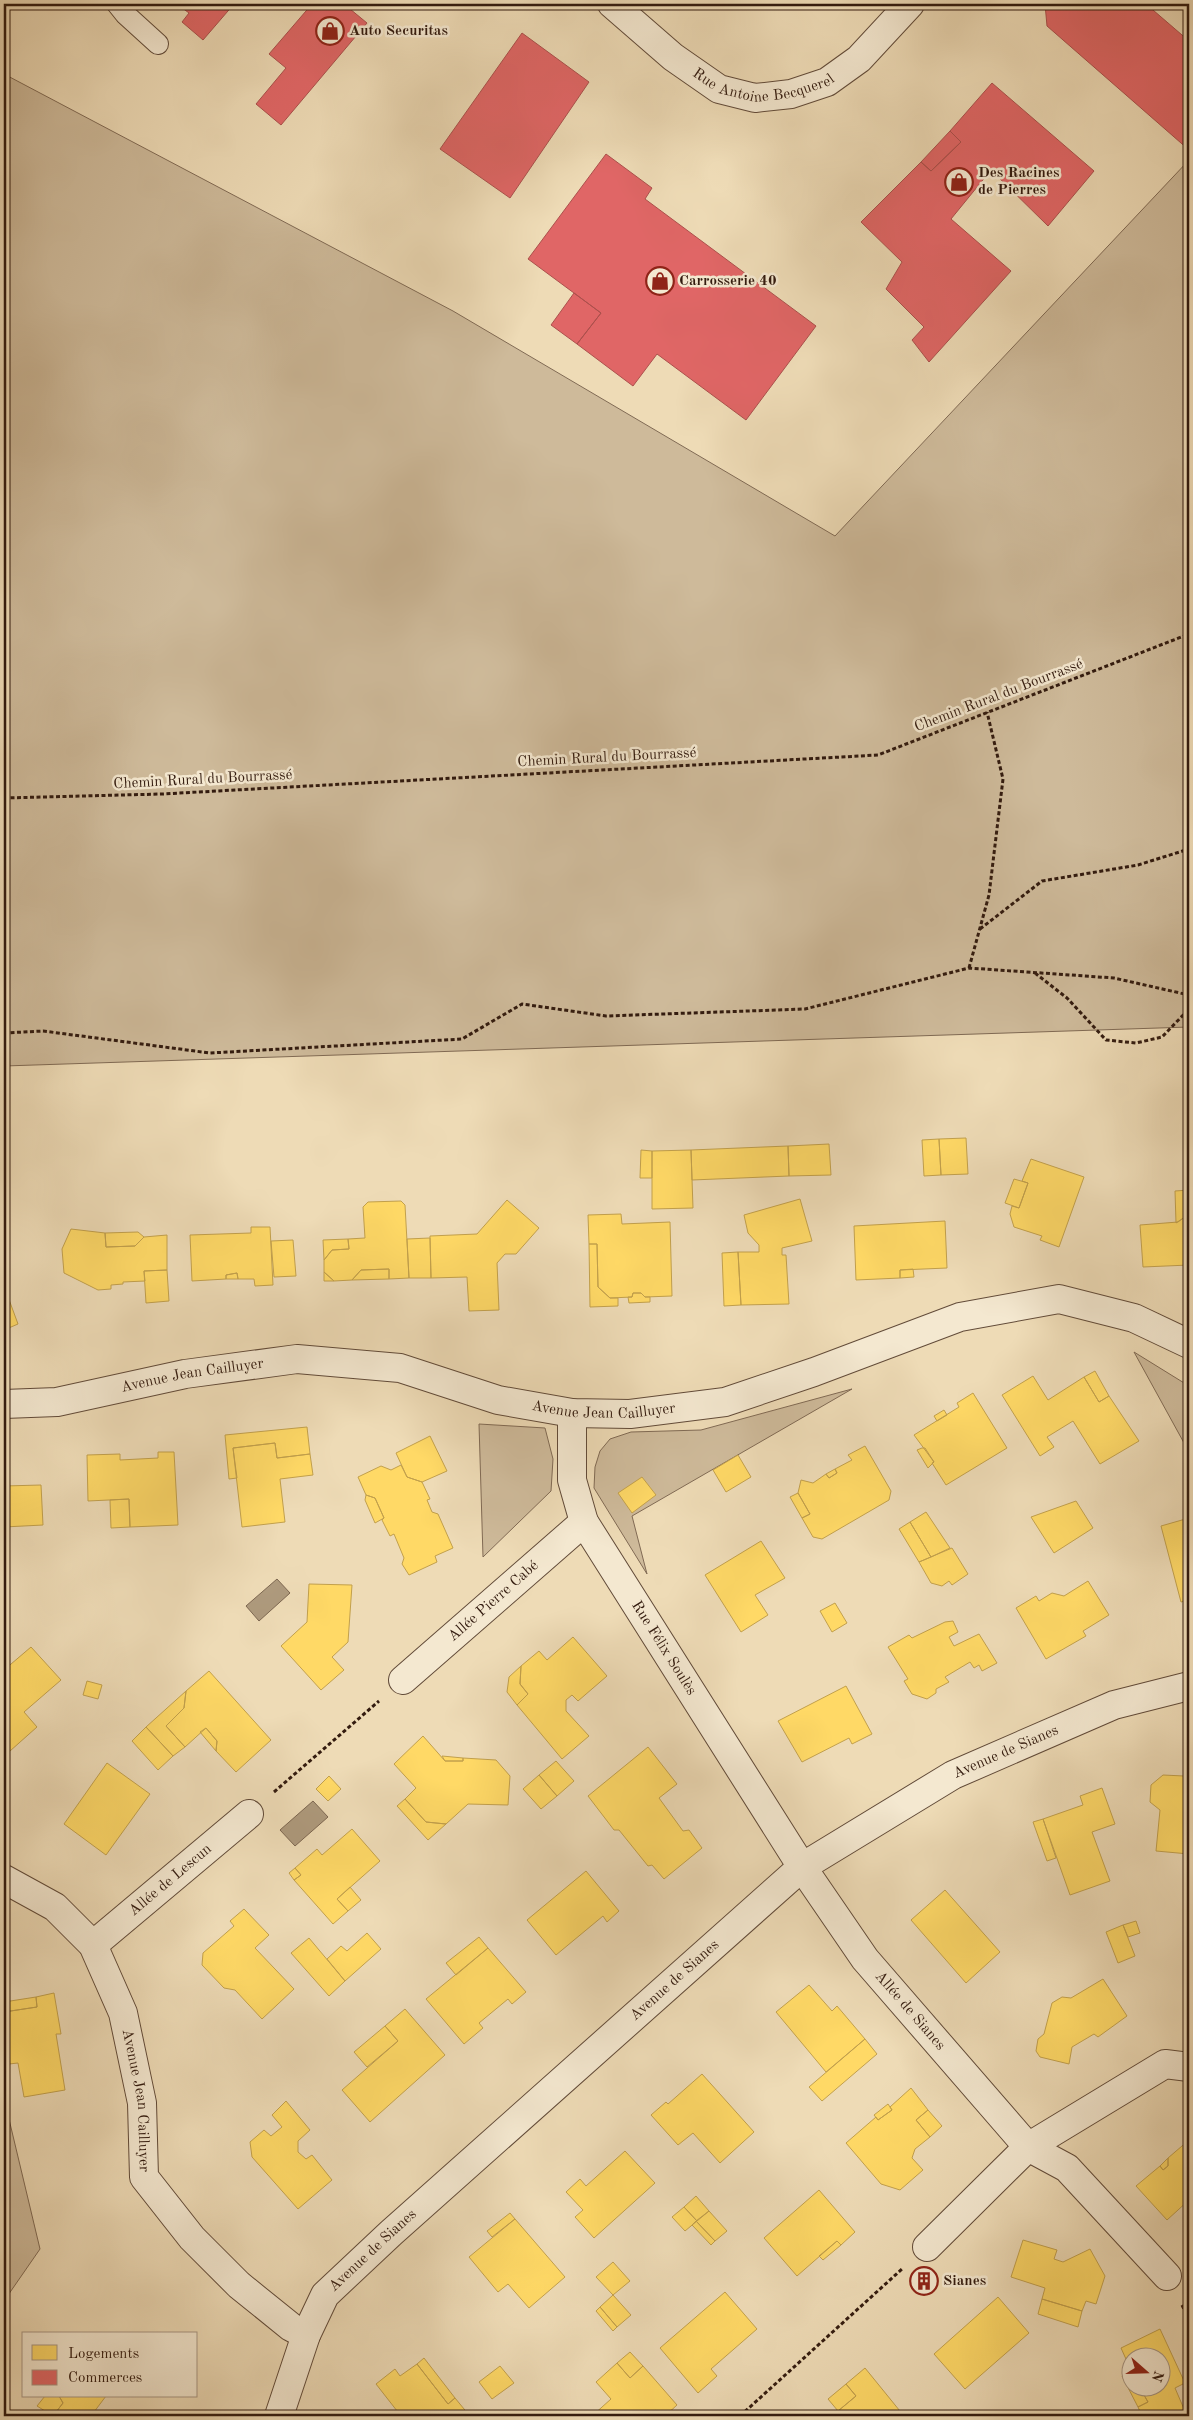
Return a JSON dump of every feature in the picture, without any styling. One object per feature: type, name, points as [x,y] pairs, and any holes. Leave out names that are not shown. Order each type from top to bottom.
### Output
[{"type":"street","name":"Rue Antoine Becquerel","points":[[612,4],[673,57],[719,88],[755,98],[791,94],[827,82],[859,59],[910,4]]},
{"type":"street","name":"Avenue Jean Cailluyer","points":[[4,1404],[58,1402],[185,1374],[297,1358],[400,1368],[498,1400],[572,1413],[630,1414],[725,1402],[814,1372],[960,1316],[1059,1299],[1134,1318],[1189,1344]]},
{"type":"street","name":"Rue Félix Soulès","points":[[572,1413],[572,1480],[584,1522],[802,1867]]},
{"type":"street","name":"Allée Pierre Cabé","points":[[403,1680],[584,1522]]},
{"type":"street","name":"Avenue de Sianes","points":[[279,2416],[306,2335],[325,2295],[391,2233],[802,1867],[953,1775],[1114,1706],[1189,1686]]},
{"type":"street","name":"Allée de Lescun","points":[[93,1945],[249,1814]]},
{"type":"street","name":"Allée de Sianes","points":[[802,1867],[865,1959],[1028,2147],[1067,2168],[1167,2276]]},
{"type":"street","name":"Avenue Jean Cailluyer","points":[[4,1879],[55,1907],[93,1945],[125,2022],[142,2103],[144,2177],[192,2238],[239,2285],[291,2327],[306,2335]]},
{"type":"street","points":[[927,2247],[1028,2147],[1165,2064],[1189,2067]]},
{"type":"lane","points":[[117,4],[125,14],[158,44]]},
{"type":"path","name":"Chemin Rural du Bourrassé","points":[[4,798],[162,794],[878,755],[1189,634]]},
{"type":"path","points":[[969,968],[989,895],[1003,779],[987,712]]},
{"type":"path","points":[[980,929],[1042,881],[1138,865],[1189,849]]},
{"type":"path","points":[[4,1033],[43,1031],[210,1053],[462,1039],[522,1004],[606,1016],[804,1009],[969,968],[1114,978],[1189,995]]},
{"type":"path","points":[[1034,973],[1067,998],[1106,1040],[1136,1043],[1162,1037],[1189,1009]]},
{"type":"path","points":[[249,1814],[403,1680]]},
{"type":"path","points":[[740,2416],[927,2247]]},
{"type":"shaded area","points":[[4,74],[453,311],[835,536],[1189,160],[1189,1027],[4,1066]]},
{"type":"shaded area","points":[[1134,1352],[1189,1386],[1189,1452]]},
{"type":"shaded area","points":[[852,1389],[632,1516],[647,1574],[594,1488],[595,1467],[600,1451],[610,1439],[631,1432],[701,1430]]},
{"type":"shaded area","points":[[479,1424],[545,1428],[553,1459],[551,1491],[483,1557]]},
{"type":"shaded area","points":[[277,1579],[290,1593],[259,1621],[246,1606]]},
{"type":"shaded area","points":[[313,1801],[328,1817],[295,1846],[280,1830]]},
{"type":"shaded area","points":[[4,2113],[8,2115],[40,2249],[4,2301]]},
{"type":"building: Logements","points":[[966,1138],[968,1174],[941,1175],[939,1139]]},
{"type":"building: Logements","points":[[939,1139],[941,1175],[924,1176],[922,1140]]},
{"type":"building: Logements","points":[[829,1144],[831,1175],[789,1176],[788,1146]]},
{"type":"building: Logements","points":[[788,1146],[789,1176],[692,1180],[691,1150]]},
{"type":"building: Logements","points":[[641,1150],[652,1151],[652,1178],[640,1178]]},
{"type":"building: Logements","points":[[691,1150],[693,1208],[652,1209],[652,1151]]},
{"type":"building: Logements","points":[[1031,1159],[1084,1177],[1059,1247],[1040,1240],[1042,1236],[1014,1227],[1010,1214],[1012,1206],[1019,1208],[1028,1183],[1022,1181]]},
{"type":"building: Logements","points":[[1014,1179],[1028,1183],[1019,1208],[1005,1203]]},
{"type":"building: Logements","points":[[1189,1190],[1189,1214],[1176,1223],[1175,1191]]},
{"type":"building: Logements","points":[[800,1199],[812,1241],[782,1248],[782,1255],[786,1255],[789,1304],[741,1305],[738,1252],[759,1252],[759,1245],[748,1233],[744,1215]]},
{"type":"building: Logements","points":[[507,1200],[539,1228],[516,1254],[505,1254],[497,1263],[499,1310],[469,1311],[467,1277],[431,1278],[430,1236],[477,1234]]},
{"type":"building: Logements","points":[[401,1201],[405,1205],[409,1278],[389,1279],[389,1269],[361,1270],[352,1280],[334,1281],[324,1272],[324,1260],[332,1250],[349,1249],[348,1239],[365,1238],[363,1207],[368,1202]]},
{"type":"building: Logements","points":[[621,1214],[622,1224],[670,1222],[672,1296],[645,1297],[641,1293],[633,1293],[632,1297],[610,1298],[598,1287],[597,1244],[589,1244],[588,1215]]},
{"type":"building: Logements","points":[[1189,1214],[1189,1265],[1143,1267],[1140,1225],[1178,1222]]},
{"type":"building: Logements","points":[[945,1221],[947,1268],[900,1270],[900,1278],[856,1280],[854,1226]]},
{"type":"building: Logements","points":[[251,1227],[270,1227],[273,1285],[255,1286],[254,1279],[238,1279],[237,1273],[226,1275],[226,1279],[192,1281],[190,1235],[251,1233]]},
{"type":"building: Logements","points":[[71,1229],[105,1233],[106,1247],[135,1246],[144,1237],[167,1235],[167,1270],[144,1271],[145,1281],[123,1282],[123,1284],[111,1285],[111,1289],[98,1290],[64,1273],[62,1249]]},
{"type":"building: Logements","points":[[138,1232],[144,1237],[135,1246],[106,1247],[105,1233]]},
{"type":"building: Logements","points":[[430,1238],[431,1278],[409,1278],[407,1239]]},
{"type":"building: Logements","points":[[348,1239],[349,1249],[332,1250],[324,1260],[323,1240]]},
{"type":"building: Logements","points":[[293,1240],[296,1276],[274,1277],[271,1241]]},
{"type":"building: Logements","points":[[589,1244],[597,1244],[598,1287],[610,1298],[618,1298],[618,1306],[590,1307]]},
{"type":"building: Logements","points":[[738,1252],[741,1305],[724,1306],[722,1253]]},
{"type":"building: Logements","points":[[389,1269],[389,1279],[352,1280],[361,1270]]},
{"type":"building: Logements","points":[[913,1269],[914,1277],[900,1278],[900,1270]]},
{"type":"building: Logements","points":[[167,1270],[169,1301],[146,1303],[144,1271]]},
{"type":"building: Logements","points":[[324,1272],[334,1281],[324,1281]]},
{"type":"building: Logements","points":[[237,1273],[238,1279],[226,1279],[226,1275]]},
{"type":"building: Logements","points":[[4,1286],[18,1324],[4,1330]]},
{"type":"building: Logements","points":[[633,1293],[641,1293],[645,1297],[650,1297],[650,1302],[629,1303],[628,1297],[632,1297]]},
{"type":"building: Logements","points":[[1095,1371],[1109,1396],[1099,1402],[1084,1377]]},
{"type":"building: Logements","points":[[1033,1376],[1048,1400],[1084,1377],[1099,1402],[1109,1396],[1139,1441],[1100,1464],[1073,1421],[1047,1437],[1054,1447],[1040,1456],[1002,1395]]},
{"type":"building: Logements","points":[[973,1393],[1007,1448],[946,1485],[932,1463],[934,1462],[914,1435],[959,1407],[957,1403]]},
{"type":"building: Logements","points":[[944,1410],[947,1415],[937,1421],[934,1416]]},
{"type":"building: Logements","points":[[307,1427],[310,1454],[277,1458],[275,1443],[233,1448],[237,1478],[229,1479],[225,1435]]},
{"type":"building: Logements","points":[[430,1436],[447,1471],[422,1482],[407,1477],[396,1453]]},
{"type":"building: Logements","points":[[275,1443],[277,1458],[310,1454],[313,1475],[280,1479],[285,1522],[242,1527],[233,1448]]},
{"type":"building: Logements","points":[[865,1446],[891,1491],[889,1500],[822,1539],[813,1537],[802,1518],[810,1514],[798,1493],[801,1480],[813,1483],[826,1474],[829,1478],[837,1473],[835,1469],[852,1460],[848,1455]]},
{"type":"building: Logements","points":[[925,1448],[934,1462],[928,1468],[917,1450]]},
{"type":"building: Logements","points":[[158,1452],[174,1452],[178,1525],[130,1527],[129,1499],[88,1501],[87,1455],[120,1454],[120,1460],[158,1458]]},
{"type":"building: Logements","points":[[738,1455],[751,1477],[726,1492],[713,1470]]},
{"type":"building: Logements","points":[[401,1465],[407,1477],[422,1482],[430,1499],[427,1500],[432,1512],[438,1514],[453,1548],[435,1556],[437,1562],[409,1575],[402,1564],[404,1558],[394,1534],[390,1536],[382,1520],[384,1518],[375,1498],[366,1495],[358,1477],[381,1466],[391,1470]]},
{"type":"building: Logements","points":[[835,1469],[837,1473],[829,1478],[826,1474]]},
{"type":"building: Logements","points":[[642,1477],[656,1495],[632,1513],[618,1493]]},
{"type":"building: Logements","points":[[41,1485],[43,1525],[4,1527],[4,1486]]},
{"type":"building: Logements","points":[[798,1493],[810,1514],[802,1518],[790,1497]]},
{"type":"building: Logements","points":[[366,1495],[375,1498],[384,1518],[375,1523],[365,1500]]},
{"type":"building: Logements","points":[[129,1499],[130,1527],[111,1528],[110,1500]]},
{"type":"building: Logements","points":[[1076,1501],[1093,1528],[1054,1553],[1031,1517]]},
{"type":"building: Logements","points":[[926,1512],[950,1548],[931,1557],[910,1522]]},
{"type":"building: Logements","points":[[1189,1518],[1189,1600],[1181,1602],[1161,1526]]},
{"type":"building: Logements","points":[[910,1522],[931,1557],[919,1562],[899,1529]]},
{"type":"building: Logements","points":[[761,1541],[785,1578],[755,1595],[768,1615],[741,1632],[705,1575]]},
{"type":"building: Logements","points":[[952,1548],[968,1574],[952,1585],[949,1581],[942,1586],[931,1583],[919,1562]]},
{"type":"building: Logements","points":[[1088,1581],[1109,1615],[1083,1631],[1086,1636],[1046,1659],[1016,1608],[1036,1596],[1039,1601],[1052,1593],[1064,1596]]},
{"type":"building: Logements","points":[[309,1584],[352,1585],[348,1642],[332,1657],[344,1670],[321,1690],[281,1646],[307,1622]]},
{"type":"building: Logements","points":[[835,1603],[847,1623],[832,1632],[820,1611]]},
{"type":"building: Logements","points":[[953,1621],[958,1632],[949,1637],[954,1646],[979,1634],[997,1663],[982,1671],[979,1665],[974,1668],[970,1662],[945,1677],[949,1682],[936,1689],[936,1693],[927,1699],[912,1694],[904,1681],[908,1679],[888,1647],[909,1635],[912,1638],[945,1622]]},
{"type":"building: Logements","points":[[573,1637],[607,1676],[578,1701],[572,1695],[566,1700],[566,1711],[589,1736],[562,1759],[517,1705],[528,1694],[520,1684],[521,1666],[539,1651],[547,1660]]},
{"type":"building: Logements","points":[[31,1647],[61,1680],[24,1712],[37,1727],[10,1751],[4,1744],[4,1670]]},
{"type":"building: Logements","points":[[521,1666],[520,1684],[528,1694],[517,1705],[507,1692],[509,1677]]},
{"type":"building: Logements","points":[[209,1671],[271,1740],[236,1772],[216,1751],[217,1741],[206,1728],[185,1747],[166,1726],[184,1708],[186,1691]]},
{"type":"building: Logements","points":[[87,1681],[102,1685],[98,1699],[83,1695]]},
{"type":"building: Logements","points":[[846,1686],[872,1734],[852,1744],[849,1738],[802,1762],[778,1721]]},
{"type":"building: Logements","points":[[186,1691],[184,1708],[166,1726],[185,1747],[173,1756],[146,1727]]},
{"type":"building: Logements","points":[[146,1727],[173,1756],[158,1770],[132,1741]]},
{"type":"building: Logements","points":[[206,1728],[217,1741],[216,1751],[200,1732]]},
{"type":"building: Logements","points":[[423,1736],[445,1761],[463,1761],[463,1758],[496,1760],[510,1776],[508,1805],[468,1804],[446,1824],[426,1822],[405,1799],[416,1788],[394,1764]]},
{"type":"building: Logements","points":[[648,1747],[677,1784],[659,1798],[683,1831],[689,1830],[702,1848],[664,1879],[652,1865],[648,1866],[619,1830],[614,1830],[588,1796]]},
{"type":"building: Logements","points":[[442,1756],[463,1758],[463,1761],[445,1761]]},
{"type":"building: Logements","points":[[556,1761],[574,1781],[557,1796],[539,1775]]},
{"type":"building: Logements","points":[[107,1763],[150,1794],[106,1855],[64,1824]]},
{"type":"building: Logements","points":[[1186,1767],[1189,1767],[1189,1854],[1156,1851],[1160,1810],[1150,1802],[1151,1785],[1163,1775],[1184,1776]]},
{"type":"building: Logements","points":[[539,1775],[557,1796],[541,1809],[523,1789]]},
{"type":"building: Logements","points":[[329,1776],[341,1789],[328,1801],[316,1789]]},
{"type":"building: Logements","points":[[1102,1788],[1115,1824],[1092,1832],[1110,1881],[1070,1895],[1043,1819],[1083,1805],[1080,1796]]},
{"type":"building: Logements","points":[[405,1799],[426,1822],[446,1824],[428,1840],[397,1806]]},
{"type":"building: Logements","points":[[1043,1819],[1056,1858],[1047,1861],[1033,1822]]},
{"type":"building: Logements","points":[[352,1829],[380,1861],[337,1899],[348,1911],[333,1924],[294,1880],[301,1875],[295,1868],[317,1849],[322,1855]]},
{"type":"building: Logements","points":[[295,1868],[301,1875],[294,1880],[289,1873]]},
{"type":"building: Logements","points":[[586,1871],[619,1911],[607,1922],[603,1916],[556,1955],[527,1920]]},
{"type":"building: Logements","points":[[350,1887],[361,1900],[348,1911],[337,1899]]},
{"type":"building: Logements","points":[[945,1890],[1000,1952],[966,1983],[911,1920]]},
{"type":"building: Logements","points":[[244,1909],[269,1935],[255,1948],[294,1989],[262,2019],[235,1990],[224,1988],[202,1965],[203,1953],[234,1926],[230,1921]]},
{"type":"building: Logements","points":[[1136,1921],[1140,1933],[1128,1937],[1123,1925]]},
{"type":"building: Logements","points":[[1123,1925],[1135,1956],[1118,1963],[1106,1932]]},
{"type":"building: Logements","points":[[367,1933],[381,1949],[345,1981],[327,1959],[341,1946],[347,1951]]},
{"type":"building: Logements","points":[[479,1937],[488,1948],[456,1975],[446,1963]]},
{"type":"building: Logements","points":[[309,1938],[345,1981],[329,1996],[291,1953]]},
{"type":"building: Logements","points":[[488,1948],[526,1992],[512,2004],[508,1999],[479,2023],[483,2028],[464,2044],[426,1999]]},
{"type":"building: Logements","points":[[1103,1979],[1127,2016],[1098,2037],[1094,2034],[1072,2047],[1069,2064],[1040,2057],[1036,2051],[1038,2039],[1044,2034],[1052,2003],[1062,1997],[1071,1998]]},
{"type":"building: Logements","points":[[809,1985],[832,2011],[837,2006],[865,2039],[826,2072],[776,2012]]},
{"type":"building: Logements","points":[[54,1993],[61,2034],[56,2034],[65,2090],[24,2097],[18,2063],[9,2064],[4,2031],[4,2012],[37,2007],[36,1997]]},
{"type":"building: Logements","points":[[36,1997],[37,2007],[4,2012],[4,2002]]},
{"type":"building: Logements","points":[[405,2009],[445,2055],[370,2122],[342,2090],[398,2041],[385,2026]]},
{"type":"building: Logements","points":[[385,2026],[398,2041],[367,2067],[354,2052]]},
{"type":"building: Logements","points":[[4,2031],[9,2064],[4,2065]]},
{"type":"building: Logements","points":[[865,2039],[877,2054],[822,2101],[809,2087]]},
{"type":"building: Logements","points":[[702,2074],[754,2132],[720,2163],[693,2133],[678,2145],[651,2115],[666,2102],[668,2104]]},
{"type":"building: Logements","points":[[911,2088],[928,2110],[916,2120],[930,2137],[915,2149],[912,2158],[923,2170],[900,2190],[881,2184],[846,2143],[876,2117],[878,2120],[892,2110],[890,2107]]},
{"type":"building: Logements","points":[[286,2101],[310,2130],[298,2141],[298,2152],[306,2159],[312,2155],[332,2180],[298,2209],[252,2157],[250,2142],[264,2130],[271,2136],[282,2127],[272,2115]]},
{"type":"building: Logements","points":[[888,2104],[892,2110],[878,2120],[874,2115]]},
{"type":"building: Logements","points":[[928,2110],[942,2126],[930,2137],[916,2120]]},
{"type":"building: Logements","points":[[1189,2140],[1189,2200],[1167,2220],[1136,2186],[1160,2166],[1163,2170],[1168,2166],[1168,2158]]},
{"type":"building: Logements","points":[[625,2151],[655,2183],[594,2238],[575,2217],[583,2210],[566,2192],[580,2179],[586,2186]]},
{"type":"building: Logements","points":[[1168,2158],[1168,2166],[1163,2170],[1160,2166]]},
{"type":"building: Logements","points":[[819,2190],[855,2232],[841,2245],[837,2241],[797,2276],[764,2238]]},
{"type":"building: Logements","points":[[696,2196],[709,2211],[697,2221],[684,2207]]},
{"type":"building: Logements","points":[[684,2207],[697,2221],[685,2231],[672,2217]]},
{"type":"building: Logements","points":[[709,2211],[727,2231],[715,2241],[696,2221]]},
{"type":"building: Logements","points":[[510,2213],[515,2219],[492,2237],[487,2231]]},
{"type":"building: Logements","points":[[515,2219],[565,2277],[529,2308],[508,2284],[498,2292],[469,2257]]},
{"type":"building: Logements","points":[[696,2221],[715,2241],[711,2245],[692,2225]]},
{"type":"building: Logements","points":[[1023,2240],[1057,2250],[1054,2259],[1063,2262],[1090,2249],[1105,2276],[1096,2304],[1086,2301],[1082,2311],[1042,2299],[1045,2288],[1011,2277]]},
{"type":"building: Logements","points":[[837,2241],[841,2245],[823,2260],[819,2256]]},
{"type":"building: Logements","points":[[613,2262],[630,2281],[613,2295],[596,2277]]},
{"type":"building: Logements","name":"Sianes","points":[[925,2272],[934,2281],[923,2290],[914,2280]]},
{"type":"building: Logements","points":[[725,2292],[757,2329],[711,2369],[717,2376],[698,2393],[660,2348]]},
{"type":"building: Logements","points":[[613,2295],[631,2315],[617,2327],[600,2307]]},
{"type":"building: Logements","points":[[998,2297],[1029,2333],[965,2389],[934,2354]]},
{"type":"building: Logements","points":[[1042,2299],[1082,2311],[1078,2327],[1038,2314]]},
{"type":"building: Logements","points":[[600,2307],[617,2327],[613,2331],[596,2311]]},
{"type":"building: Logements","points":[[1160,2329],[1169,2348],[1121,2348]]},
{"type":"building: Logements","points":[[1170,2351],[1185,2383],[1175,2388],[1187,2416],[1142,2416],[1138,2407],[1148,2402],[1146,2398],[1170,2398]]},
{"type":"building: Logements","points":[[630,2352],[643,2366],[630,2378],[617,2363]]},
{"type":"building: Logements","points":[[424,2358],[455,2398],[448,2404],[417,2364]]},
{"type":"building: Logements","points":[[617,2363],[630,2378],[643,2366],[677,2405],[665,2416],[662,2416],[656,2410],[649,2416],[592,2416],[611,2399],[596,2382]]},
{"type":"building: Logements","points":[[417,2364],[448,2404],[455,2398],[469,2415],[401,2416],[376,2384],[395,2369],[400,2376]]},
{"type":"building: Logements","points":[[500,2366],[514,2383],[492,2399],[479,2382]]},
{"type":"building: Logements","points":[[865,2368],[904,2416],[832,2416],[856,2396],[846,2384]]},
{"type":"building: Logements","points":[[846,2384],[856,2396],[838,2411],[828,2399]]},
{"type":"building: Logements","points":[[43,2398],[60,2398],[63,2403],[53,2416],[37,2406]]},
{"type":"building: Logements","points":[[60,2398],[104,2398],[91,2416],[53,2416],[63,2403]]},
{"type":"building: Logements","points":[[1133,2398],[1146,2398],[1148,2402],[1138,2407]]},
{"type":"building: Commerces","points":[[177,4],[234,4],[203,40],[182,22],[189,13]]},
{"type":"building: Commerces","points":[[312,4],[344,4],[367,23],[281,125],[256,104],[286,68],[269,54]]},
{"type":"building: Commerces","points":[[1045,4],[1146,4],[1189,41],[1189,150],[1047,26]]},
{"type":"building: Commerces","points":[[522,33],[589,82],[510,198],[440,149]]},
{"type":"building: Commerces","points":[[992,83],[1094,171],[1048,226],[991,170],[951,219],[1011,271],[929,362],[912,340],[924,327],[886,289],[902,262],[861,222],[921,162],[931,171],[961,142],[950,131]]},
{"type":"building: Commerces","points":[[950,131],[961,142],[931,171],[921,162]]},
{"type":"building: Commerces","points":[[606,154],[652,188],[645,199],[816,326],[746,420],[657,354],[633,386],[577,344],[601,313],[528,259]]},
{"type":"building: Commerces","points":[[574,293],[601,313],[577,344],[551,325]]},
{"type":"place","name":"Auto Securitas","points":[[330,31]]},
{"type":"place","name":"Des Racines de Pierres","points":[[959,182]]},
{"type":"place","name":"Carrosserie 40","points":[[660,281]]},
{"type":"place","name":"Sianes","points":[[924,2281]]}]
